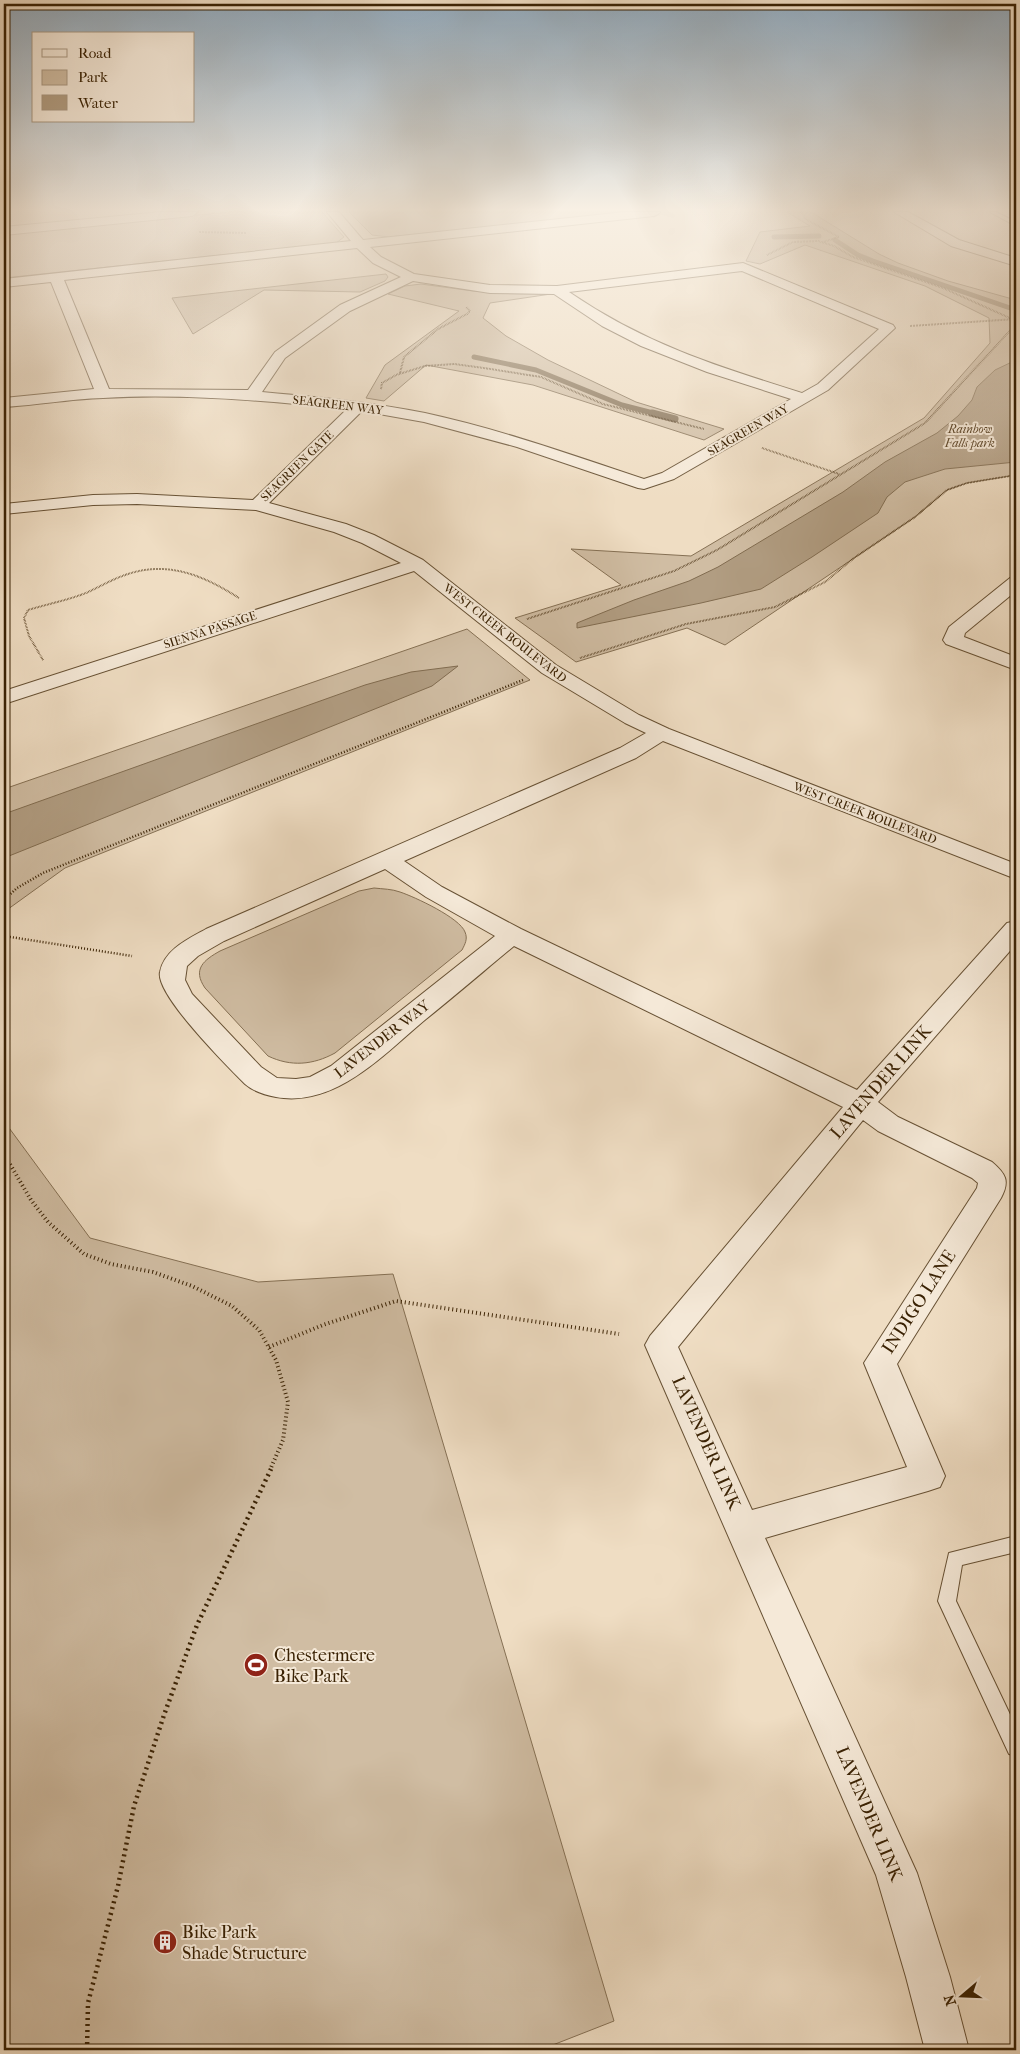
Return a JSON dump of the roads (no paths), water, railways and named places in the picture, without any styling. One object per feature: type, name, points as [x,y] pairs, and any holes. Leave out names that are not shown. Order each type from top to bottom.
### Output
[{"type":"street","points":[[69,308],[103,393]]},
{"type":"street","points":[[252,394],[280,355],[345,308]]},
{"type":"street","points":[[584,308],[607,324],[649,345],[698,365],[804,398]]},
{"type":"street","name":"SEAGREEN WAY","points":[[4,403],[103,393],[252,394],[359,406],[425,418],[514,442],[644,484],[668,476],[823,387],[888,328],[840,308]]},
{"type":"street","name":"SEAGREEN GATE","points":[[257,505],[359,406]]},
{"type":"street","name":"WEST CREEK BOULEVARD","points":[[4,509],[137,498],[257,505],[307,518],[368,539],[416,564],[549,669],[632,719],[662,733],[1016,872]]},
{"type":"street","name":"SIENNA PASSAGE","points":[[4,698],[416,564]]},
{"type":"street","points":[[1016,582],[956,631],[954,640],[1016,664]]},
{"type":"street","name":"LAVENDER WAY","points":[[512,935],[351,1066],[334,1078],[315,1086],[296,1089],[261,1082],[182,999],[174,985],[172,974],[176,962],[187,952],[215,935],[628,753],[662,733]]},
{"type":"street","points":[[387,860],[434,892],[512,935],[861,1104]]},
{"type":"street","name":"LAVENDER LINK","points":[[947,2050],[928,1977],[896,1873],[661,1345],[861,1104],[1016,929]]},
{"type":"street","name":"INDIGO LANE","points":[[744,1528],[928,1476],[880,1364],[992,1190],[992,1179],[982,1170],[888,1124],[861,1104]]},
{"type":"lane","points":[[1016,1544],[955,1559],[947,1601],[1016,1747]]},
{"type":"water","points":[[1016,360],[1016,462],[945,469],[905,482],[887,497],[878,513],[761,589],[577,628],[577,623],[634,600],[689,581],[718,567],[843,492],[885,462],[937,433],[958,416],[972,400],[977,387],[995,370]]},
{"type":"water","points":[[458,666],[432,686],[4,858],[4,814],[365,685],[411,672]]},
{"type":"waterway","points":[[1010,308],[1016,310]]},
{"type":"waterway","points":[[474,357],[536,370],[622,405],[657,414]]},
{"type":"waterway","points":[[652,413],[675,419]]},
{"type":"place","name":"Chestermere Bike Park","points":[[256,1665]]},
{"type":"place","name":"Bike Park Shade Structure","points":[[165,1942]]},
{"type":"park label","name":"Rainbow Falls park","points":[[970,436]]}]
